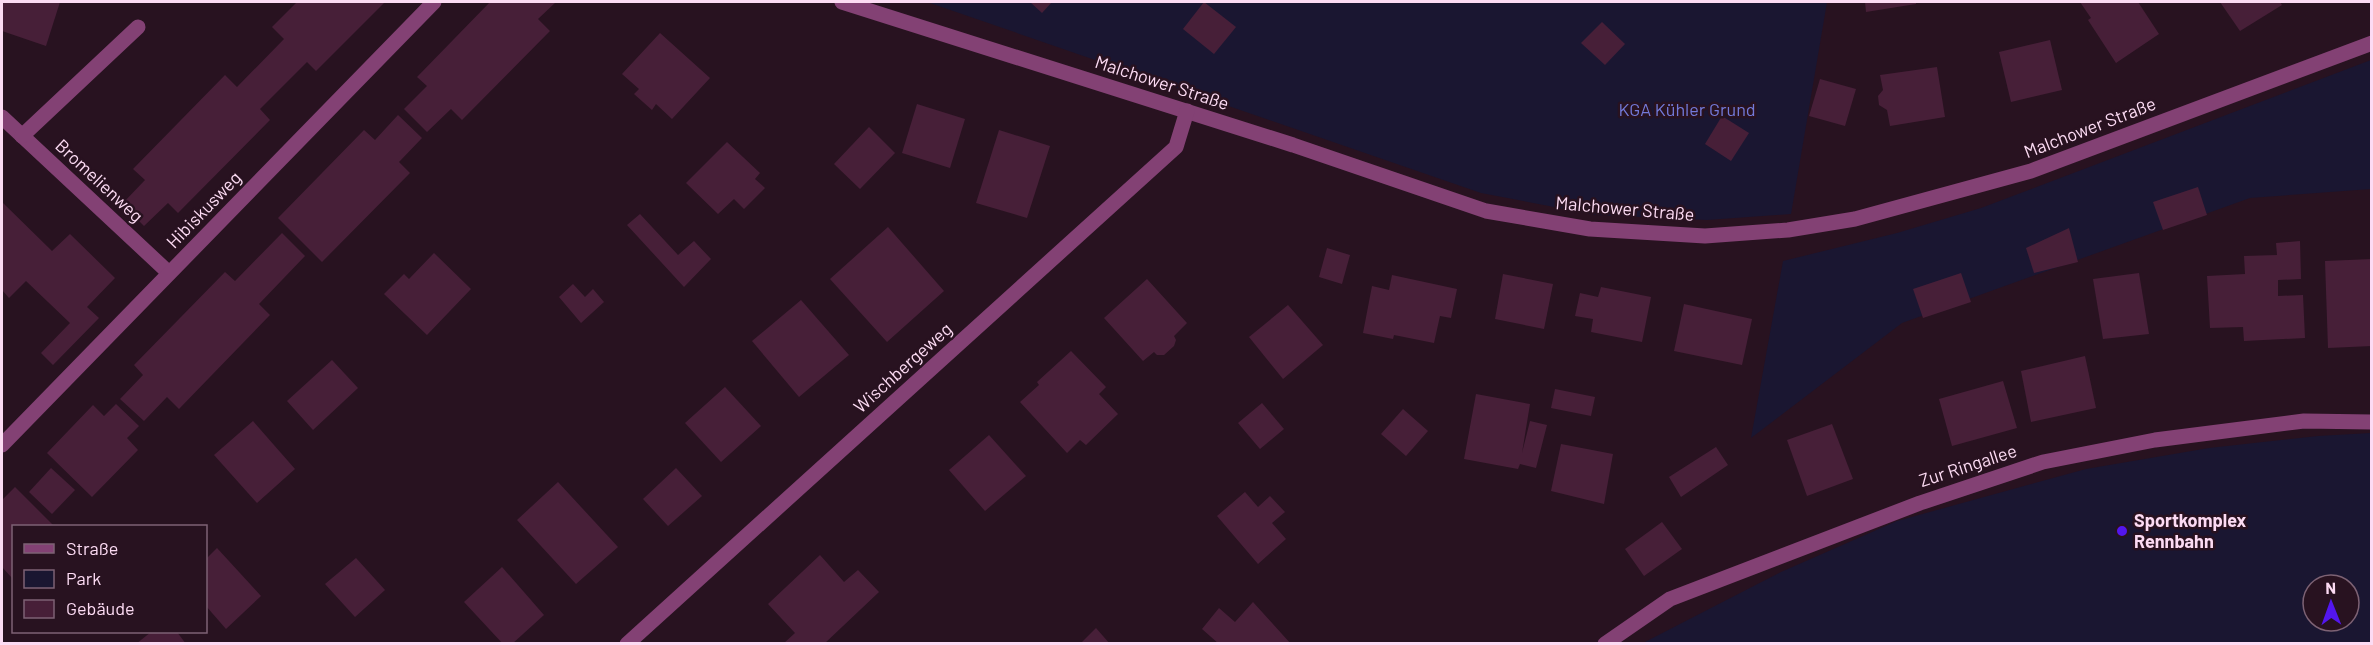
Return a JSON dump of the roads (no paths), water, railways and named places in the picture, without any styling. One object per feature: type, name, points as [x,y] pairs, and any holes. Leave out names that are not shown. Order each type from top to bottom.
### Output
[{"type":"street","name":"Hibiskusweg","points":[[2,445],[434,2]]},
{"type":"street","name":"Malchower Straße","points":[[842,2],[1187,111],[1486,211],[1590,229],[1705,236],[1788,230],[1855,219],[2031,171],[2372,43]]},
{"type":"street","points":[[22,136],[138,27]]},
{"type":"street","name":"Wischbergeweg","points":[[627,644],[1176,147],[1187,111]]},
{"type":"street","name":"Bromelienweg","points":[[2,117],[169,273]]},
{"type":"street","name":"Zur Ringallee","points":[[1605,644],[1670,599],[1909,507],[2043,462],[2155,440],[2281,424],[2372,422]]},
{"type":"place","name":"Sportkomplex Rennbahn","points":[[2122,531]]},
{"type":"park label","name":"KGA Kühler Grund","points":[[1687,110]]}]
